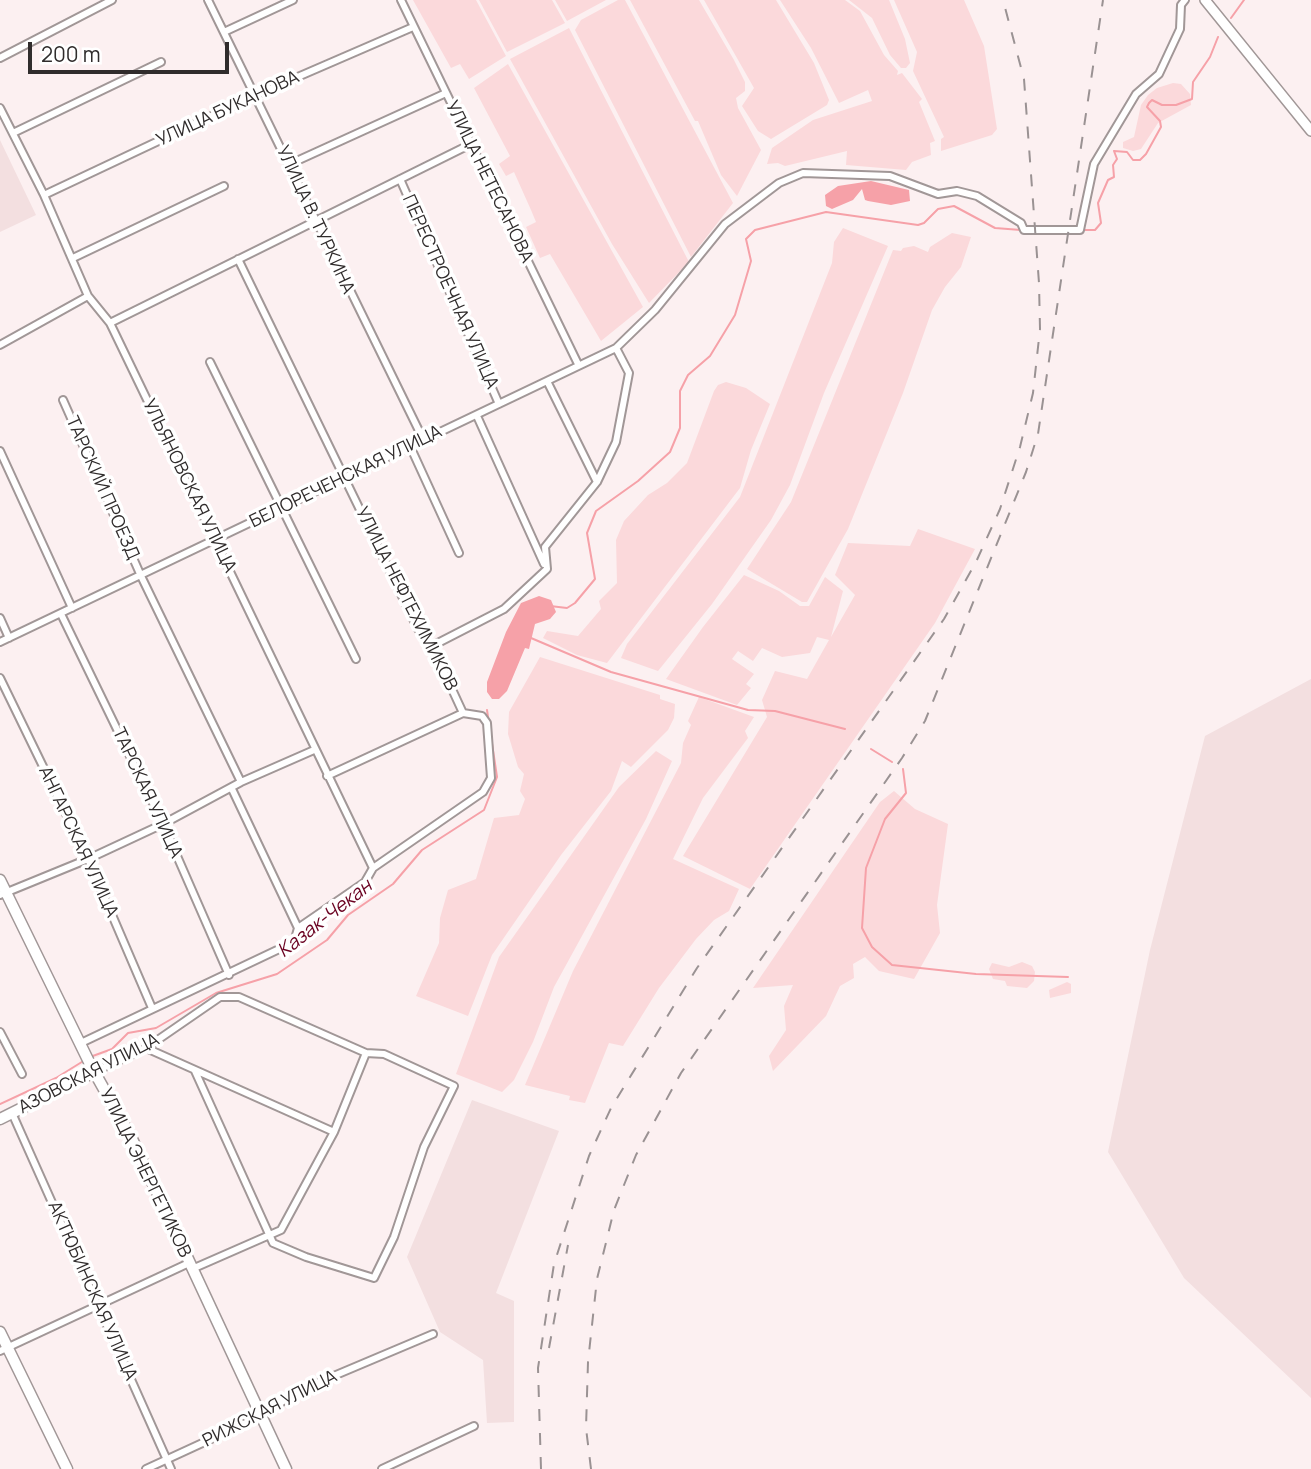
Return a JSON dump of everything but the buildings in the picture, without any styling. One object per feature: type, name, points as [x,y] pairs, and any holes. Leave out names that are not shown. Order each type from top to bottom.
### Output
[{"type":"main road","points":[[1205,0],[1311,131]]},
{"type":"main road","name":"УЛИЦА ЭНЕРГЕТИКОВ","points":[[0,880],[3,893],[133,1141],[286,1469]]},
{"type":"main road","name":"АЗОВСКАЯ УЛИЦА","points":[[0,1119],[93,1069]]},
{"type":"main road","points":[[0,1332],[4,1350],[67,1469]]},
{"type":"street","points":[[0,58],[112,0]]},
{"type":"street","name":"УЛИЦА В. ТУРКИНА","points":[[208,0],[290,164],[314,222],[423,439]]},
{"type":"street","points":[[224,33],[293,0]]},
{"type":"street","name":"УЛИЦА НЕТЕСАНОВА","points":[[401,0],[578,364]]},
{"type":"street","points":[[432,646],[504,610],[547,569],[545,547],[597,482],[616,442],[629,373],[616,348],[655,310],[725,224],[779,183],[803,173],[890,176],[938,194],[957,191],[977,196],[1021,223],[1024,230],[1080,230],[1094,164],[1136,94],[1159,74],[1180,29],[1181,5],[1185,0]]},
{"type":"street","name":"УЛИЦА БУКАНОВА","points":[[44,195],[256,95],[413,27]]},
{"type":"street","points":[[13,132],[161,62]]},
{"type":"street","points":[[290,164],[446,93]]},
{"type":"street","name":"УЛЬЯНОВСКАЯ УЛИЦА","points":[[0,108],[74,258],[88,296],[110,323],[373,868]]},
{"type":"street","points":[[110,323],[471,145]]},
{"type":"street","name":"ПЕРЕСТРОЕЧНАЯ УЛИЦА","points":[[400,180],[499,404]]},
{"type":"street","points":[[74,258],[224,186]]},
{"type":"street","name":"УЛИЦА НЕФТЕХИМИКОВ","points":[[238,260],[418,629],[432,646],[463,713]]},
{"type":"street","points":[[0,345],[88,296]]},
{"type":"street","name":"БЕЛОРЕЧЕНСКАЯ УЛИЦА","points":[[0,642],[616,348]]},
{"type":"street","points":[[211,362],[356,659]]},
{"type":"street","points":[[547,381],[597,482]]},
{"type":"street","name":"ТАРСКИЙ ПРОЕЗД","points":[[63,400],[141,576],[241,782]]},
{"type":"street","name":"ПЕРЕСТРОЕЧНАЯ УЛИЦА","points":[[477,416],[547,569]]},
{"type":"street","points":[[410,446],[459,553]]},
{"type":"street","points":[[0,451],[72,608]]},
{"type":"street","name":"ТАРСКАЯ УЛИЦА","points":[[61,614],[163,824],[229,975]]},
{"type":"street","points":[[0,618],[9,638]]},
{"type":"street","name":"АНГАРСКАЯ УЛИЦА","points":[[0,678],[88,859],[152,1007]]},
{"type":"street","points":[[82,1046],[152,1007],[229,975],[294,942],[298,928],[365,882],[373,868],[489,785],[487,723],[482,716],[463,713],[327,776]]},
{"type":"street","points":[[3,893],[88,859],[163,824],[241,782],[314,750]]},
{"type":"street","points":[[232,789],[298,928]]},
{"type":"street","name":"АЗОВСКАЯ УЛИЦА","points":[[93,1069],[146,1048],[220,998],[239,997],[366,1053],[384,1054],[454,1086],[424,1147],[394,1237],[374,1278],[306,1257],[273,1243],[267,1235]]},
{"type":"street","points":[[0,1032],[22,1074]]},
{"type":"street","points":[[146,1048],[334,1132]]},
{"type":"street","points":[[4,1350],[97,1304],[281,1230],[334,1132],[366,1053]]},
{"type":"street","points":[[195,1071],[267,1235]]},
{"type":"street","name":"АКТЮБИНСКАЯ УЛИЦА","points":[[12,1113],[171,1469]]},
{"type":"street","name":"РИЖСКАЯ УЛИЦА","points":[[146,1469],[261,1416],[298,1391],[433,1334]]},
{"type":"street","points":[[382,1469],[474,1426]]},
{"type":"shaded area","points":[[413,0],[476,0],[506,56],[469,79],[460,64],[451,68]]},
{"type":"shaded area","points":[[479,0],[552,0],[565,23],[507,52]]},
{"type":"shaded area","points":[[555,0],[606,0],[567,21]]},
{"type":"shaded area","points":[[618,0],[625,0],[733,203],[691,257],[575,30],[581,20]]},
{"type":"shaded area","points":[[630,0],[699,0],[734,60],[745,82],[745,91],[736,98],[738,108],[761,150],[737,196],[721,175],[698,121],[695,121]]},
{"type":"shaded area","points":[[704,0],[776,0],[814,63],[829,100],[827,105],[771,139],[758,131],[742,106],[754,88]]},
{"type":"shaded area","points":[[780,0],[845,0],[860,11],[884,55],[898,71],[897,75],[902,73],[922,99],[919,102],[935,141],[930,143],[931,155],[912,162],[906,170],[846,165],[847,151],[785,166],[778,163],[767,164],[772,148],[813,120],[872,101],[868,90],[839,103],[811,48]]},
{"type":"shaded area","points":[[849,0],[889,0],[905,39],[910,63],[906,68],[901,68],[890,55],[872,18]]},
{"type":"shaded area","points":[[894,0],[964,0],[984,46],[997,129],[992,135],[941,151],[941,139],[944,137],[913,71],[917,52]]},
{"type":"shaded area","points":[[569,28],[689,262],[649,303],[612,244],[510,59]]},
{"type":"shaded area","points":[[508,64],[643,307],[601,341],[550,254],[540,258],[526,227],[536,222],[531,210],[514,172],[506,176],[499,164],[510,156],[474,88]]},
{"type":"shaded area","points":[[1173,83],[1181,84],[1190,94],[1191,105],[1158,123],[1141,149],[1133,151],[1123,148],[1123,142],[1134,137],[1141,105],[1148,95],[1157,88]]},
{"type":"shaded area","points":[[0,140],[36,215],[0,232]]},
{"type":"shaded area","points":[[871,181],[909,190],[910,201],[891,205],[868,201],[865,200],[862,189],[853,200],[832,209],[826,206],[825,195],[838,186]]},
{"type":"shaded area","points":[[843,228],[888,246],[824,393],[790,485],[771,520],[712,604],[658,671],[621,658],[627,644],[740,497],[832,263],[834,242]]},
{"type":"shaded area","points":[[952,233],[971,237],[961,267],[932,310],[903,393],[848,529],[807,602],[802,602],[747,569],[791,502],[893,250],[901,251],[914,246],[928,252],[930,247]]},
{"type":"shaded area","points":[[726,382],[746,388],[770,404],[751,450],[740,488],[607,663],[577,655],[543,638],[547,631],[578,636],[601,609],[599,601],[617,583],[616,540],[624,521],[648,495],[667,483],[687,463],[714,391],[718,385]]},
{"type":"shaded area","points":[[918,529],[975,549],[935,623],[750,889],[683,856],[767,717],[762,700],[775,671],[807,679],[829,640],[817,637],[810,653],[782,657],[762,648],[753,661],[738,651],[732,659],[754,674],[746,684],[751,688],[737,705],[666,679],[703,627],[744,575],[779,591],[800,606],[809,606],[825,577],[843,591],[831,637],[855,595],[835,575],[848,543],[910,546]]},
{"type":"shaded area","points":[[539,596],[551,600],[556,612],[550,619],[535,624],[529,649],[525,648],[507,691],[499,699],[492,699],[487,692],[487,682],[506,632],[521,603]]},
{"type":"shaded area","points":[[540,657],[660,695],[660,699],[675,704],[674,718],[668,730],[631,767],[622,761],[611,791],[561,855],[492,955],[468,1016],[416,996],[439,943],[440,918],[448,890],[476,879],[494,818],[519,815],[525,799],[520,791],[524,774],[518,767],[508,734],[509,712]]},
{"type":"shaded area","points":[[1311,679],[1311,1398],[1184,1278],[1108,1152],[1150,950],[1205,736]]},
{"type":"shaded area","points":[[699,697],[754,717],[745,731],[748,738],[703,798],[673,859],[739,889],[729,911],[714,920],[696,939],[659,988],[623,1046],[609,1043],[585,1103],[569,1100],[570,1096],[525,1085],[573,971],[681,763],[683,743],[691,725],[688,721]]},
{"type":"shaded area","points":[[656,751],[672,761],[646,819],[554,987],[533,1042],[514,1080],[502,1092],[456,1074],[499,957],[619,787]]},
{"type":"shaded area","points":[[894,791],[915,809],[948,824],[937,905],[940,933],[914,979],[879,971],[865,957],[853,964],[854,978],[840,986],[826,1016],[773,1071],[769,1056],[786,1030],[784,1006],[793,985],[753,988],[880,802]]},
{"type":"shaded area","points":[[1022,962],[1032,966],[1035,972],[1034,981],[1027,988],[1007,986],[1005,981],[993,979],[989,969],[992,963],[1009,967]]},
{"type":"shaded area","points":[[1067,982],[1071,984],[1071,993],[1050,998],[1049,990]]},
{"type":"shaded area","points":[[472,1100],[559,1131],[496,1293],[514,1301],[514,1422],[487,1423],[483,1360],[440,1332],[407,1257]]},
{"type":"waterway","name":"Казак-Чекан","points":[[1231,18],[1244,0]]},
{"type":"waterway","name":"Казак-Чекан","points":[[1082,230],[1095,230],[1101,223],[1098,203],[1108,180],[1114,177],[1113,165],[1117,159],[1114,151],[1127,152],[1133,160],[1140,160],[1146,154],[1161,127],[1160,121],[1147,107],[1149,103],[1152,100],[1162,105],[1176,105],[1192,99],[1193,82],[1210,57],[1218,37]]},
{"type":"waterway","name":"Казак-Чекан","points":[[550,606],[567,608],[575,603],[595,579],[587,533],[596,511],[638,481],[670,452],[680,428],[680,391],[688,375],[710,356],[735,315],[751,261],[746,239],[755,230],[826,212],[918,225],[924,223],[938,209],[954,206],[995,228],[1021,230]]},
{"type":"waterway","points":[[531,638],[611,672],[748,710],[775,711],[845,729]]},
{"type":"waterway","name":"Казак-Чекан","points":[[90,1057],[112,1049],[128,1033],[156,1028],[216,993],[277,974],[327,940],[348,915],[393,884],[422,850],[484,810],[497,777],[487,710]]},
{"type":"waterway","points":[[871,749],[892,762]]},
{"type":"waterway","points":[[903,769],[906,793],[885,819],[866,868],[862,928],[872,947],[892,965],[976,974],[1068,977]]},
{"type":"waterway","name":"Казак-Чекан","points":[[0,1104],[56,1078],[85,1060]]},
{"type":"railway","points":[[541,1469],[538,1368],[554,1264],[589,1156],[611,1108],[697,968],[944,619],[976,562],[1000,509],[1020,447],[1033,393],[1040,329],[1039,283],[1024,79],[1003,0]]},
{"type":"railway","points":[[591,1469],[586,1428],[588,1362],[597,1279],[614,1210],[636,1155],[681,1073],[902,758],[925,721],[1026,472],[1038,434],[1103,0]]},
{"type":"railway","points":[[549,1348],[568,1245]]}]
